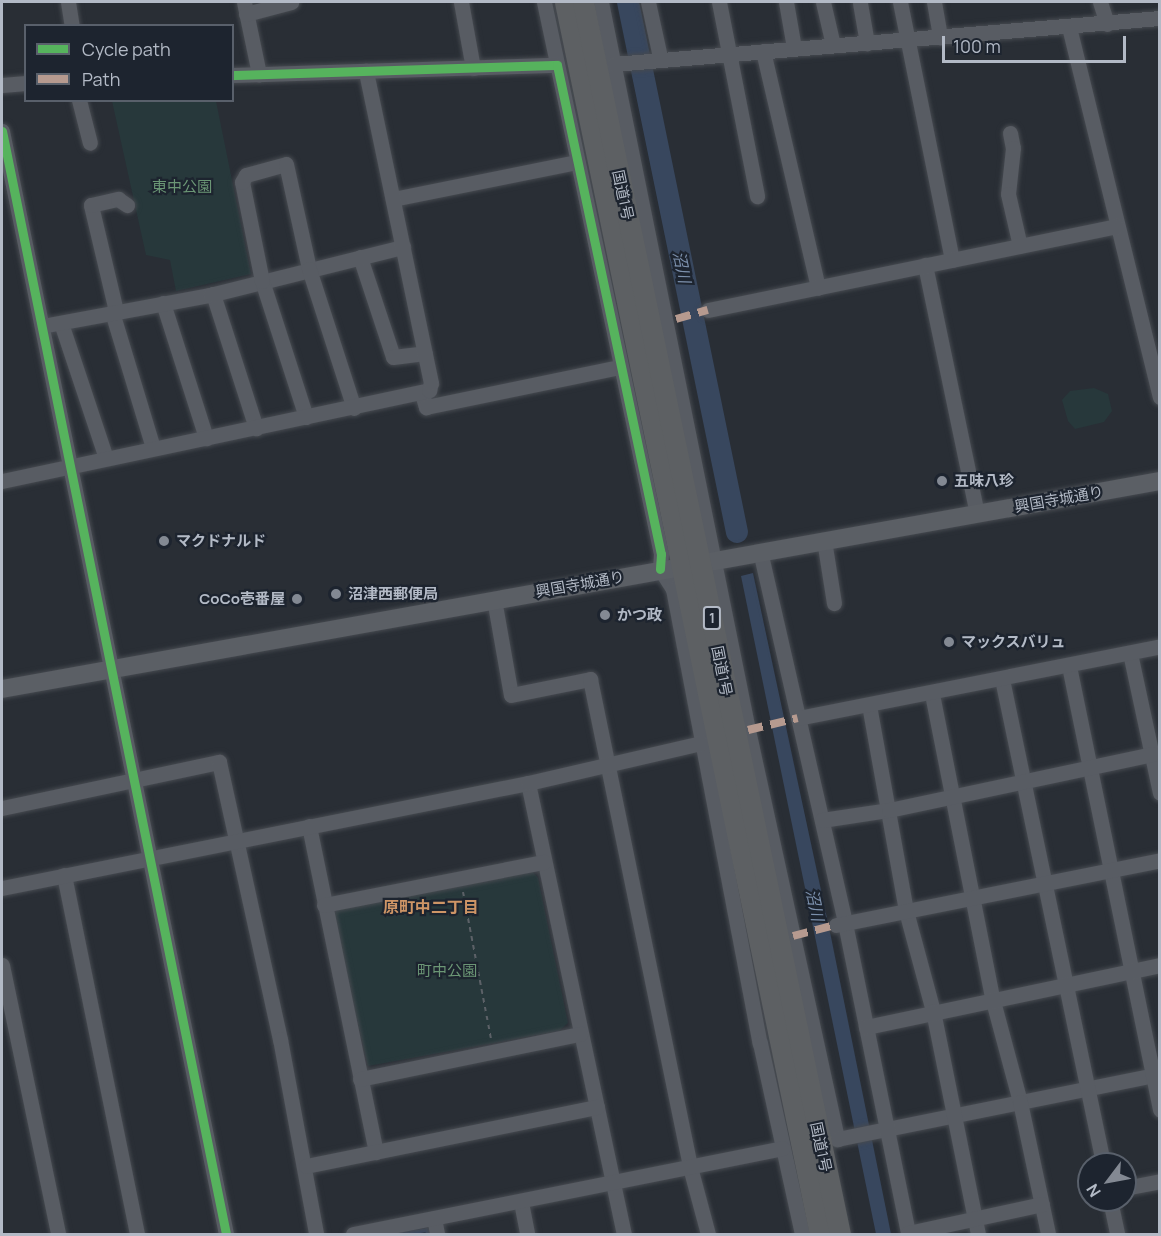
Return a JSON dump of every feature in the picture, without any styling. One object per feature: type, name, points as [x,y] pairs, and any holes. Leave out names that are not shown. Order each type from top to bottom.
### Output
[{"type":"highway","name":"国道1号","points":[[565,2],[698,562],[820,1234]]},
{"type":"highway","name":"国道1号","points":[[584,2],[698,562],[840,1234]]},
{"type":"main road","name":"興国寺城通り","points":[[2,689],[698,562],[1160,481]]},
{"type":"street","points":[[68,2],[72,24]]},
{"type":"street","points":[[259,74],[245,8],[291,2]]},
{"type":"street","points":[[461,2],[473,68]]},
{"type":"street","points":[[544,2],[661,554],[660,569],[673,589],[701,743],[768,1054],[782,1148],[802,1234]]},
{"type":"street","points":[[601,2],[671,319],[698,562],[837,1139],[1155,1075]]},
{"type":"street","points":[[648,2],[660,57]]},
{"type":"street","points":[[719,2],[757,196]]},
{"type":"street","points":[[786,2],[794,48]]},
{"type":"street","points":[[823,2],[833,45]]},
{"type":"street","points":[[900,2],[952,260]]},
{"type":"street","points":[[934,2],[940,37]]},
{"type":"street","points":[[1100,2],[1107,24]]},
{"type":"street","points":[[860,3],[867,43]]},
{"type":"street","points":[[614,64],[660,57],[907,40],[1160,18]]},
{"type":"street","points":[[1069,27],[1116,226],[1160,397]]},
{"type":"street","points":[[763,51],[818,288]]},
{"type":"street","points":[[234,75],[557,66]]},
{"type":"street","points":[[2,481],[422,394],[431,383],[366,71]]},
{"type":"street","points":[[2,84],[24,83]]},
{"type":"street","points":[[80,102],[90,143]]},
{"type":"street","points":[[2,131],[226,1234]]},
{"type":"street","points":[[1010,133],[1013,148],[1008,194],[1020,246]]},
{"type":"street","points":[[393,199],[577,162]]},
{"type":"street","points":[[306,417],[262,281],[242,182],[250,173],[286,164],[309,269],[354,408]]},
{"type":"street","points":[[127,205],[118,199],[91,205],[114,311],[153,448]]},
{"type":"street","points":[[708,310],[1116,226]]},
{"type":"street","points":[[42,326],[213,294],[403,247]]},
{"type":"street","points":[[360,257],[393,357],[425,353]]},
{"type":"street","points":[[925,266],[977,513]]},
{"type":"street","points":[[213,294],[256,428]]},
{"type":"street","points":[[163,303],[206,438]]},
{"type":"street","points":[[61,323],[106,458]]},
{"type":"street","points":[[422,394],[426,407],[620,367]]},
{"type":"street","points":[[824,540],[834,603]]},
{"type":"street","points":[[760,551],[822,820],[840,924],[866,1027],[883,1130],[908,1234],[1042,1204]]},
{"type":"street","points":[[494,600],[511,696],[590,679],[690,1167],[708,1234]]},
{"type":"street","points":[[798,718],[932,694],[1160,646]]},
{"type":"street","points":[[1130,653],[1160,793]]},
{"type":"street","points":[[1069,666],[1092,766],[1155,1075],[1160,1110]]},
{"type":"street","points":[[1002,679],[1100,1152]]},
{"type":"street","points":[[932,694],[993,1001],[1020,1102],[1048,1234]]},
{"type":"street","points":[[869,705],[906,911],[933,1011],[978,1234]]},
{"type":"street","points":[[2,888],[238,839],[528,783],[701,743]]},
{"type":"street","points":[[822,820],[889,810],[1152,754]]},
{"type":"street","points":[[2,808],[219,762],[238,839],[306,1166],[316,1234]]},
{"type":"street","points":[[528,783],[624,1234]]},
{"type":"street","points":[[309,826],[376,1152]]},
{"type":"street","points":[[840,924],[1160,861]]},
{"type":"street","points":[[324,905],[544,862]]},
{"type":"street","points":[[64,875],[137,1234]]},
{"type":"street","points":[[2,965],[58,1234]]},
{"type":"street","points":[[866,1027],[933,1011],[993,1001],[1160,965]]},
{"type":"street","points":[[360,1079],[580,1034]]},
{"type":"street","points":[[306,1166],[597,1107]]},
{"type":"street","points":[[353,1234],[782,1148]]},
{"type":"street","points":[[1137,1186],[1160,1181]]},
{"type":"street","points":[[520,1202],[527,1234]]},
{"type":"street","points":[[1112,1212],[1117,1234]]},
{"type":"street","points":[[434,1218],[437,1234]]},
{"type":"path","points":[[460,878],[494,1051]]},
{"type":"green space","name":"東中公園","points":[[112,102],[216,102],[251,274],[176,291],[170,260],[146,255]]},
{"type":"green space","points":[[1094,388],[1108,394],[1112,411],[1104,422],[1075,429],[1068,421],[1062,400],[1070,391]]},
{"type":"green space","name":"町中公園","points":[[533,872],[538,878],[568,1023],[559,1031],[368,1066],[332,917],[337,910]]},
{"type":"water","points":[[753,573],[831,937],[891,1234],[876,1234],[741,576]]},
{"type":"waterway","name":"沼川","points":[[628,2],[737,532]]},
{"type":"waterway","points":[[402,1234],[427,1230],[428,1234]]},
{"type":"marked path","points":[[676,319],[708,310]]},
{"type":"marked path","points":[[748,730],[798,718]]},
{"type":"marked path","points":[[793,936],[835,925]]},
{"type":"cycle path","points":[[234,75],[557,65],[661,554],[660,569]]},
{"type":"cycle path","points":[[2,131],[226,1234]]},
{"type":"place","name":"五味八珍","points":[[942,481]]},
{"type":"place","name":"マクドナルド","points":[[164,541]]},
{"type":"place","name":"沼津西郵便局","points":[[336,594]]},
{"type":"place","name":"CoCo壱番屋","points":[[297,599]]},
{"type":"place","name":"かつ政","points":[[605,615]]},
{"type":"place","name":"マックスバリュ","points":[[949,642]]},
{"type":"district","name":"原町中二丁目","points":[[431,907]]}]
